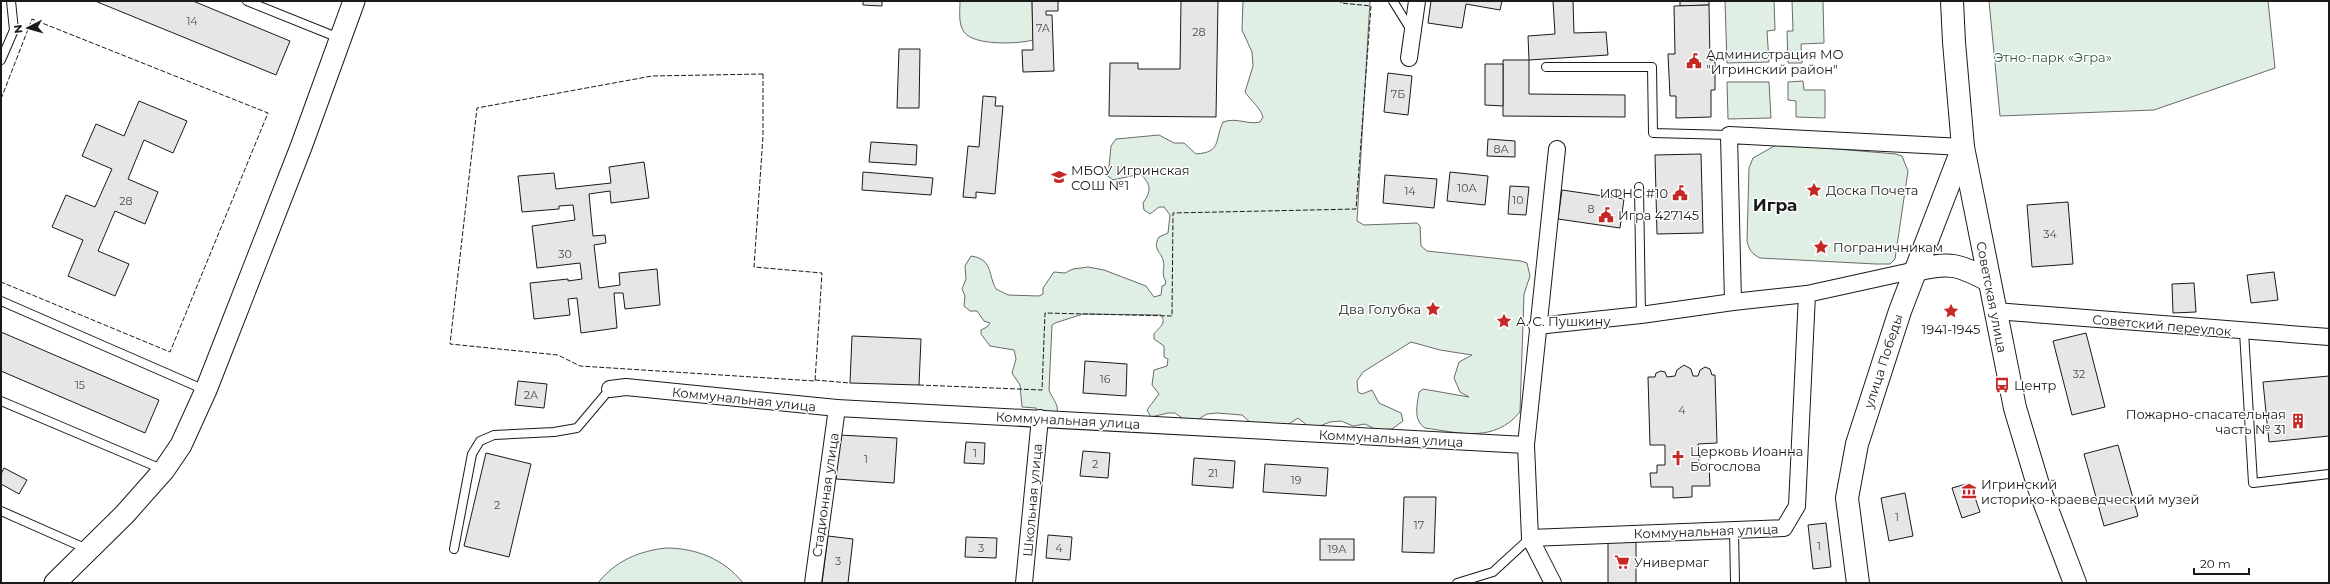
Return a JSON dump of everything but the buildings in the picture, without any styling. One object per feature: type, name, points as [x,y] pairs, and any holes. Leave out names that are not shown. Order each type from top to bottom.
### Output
[{"type":"main road","name":"Советская улица","points":[[1952,1],[1963,147],[1988,280],[2015,408],[2032,466],[2075,583]]},
{"type":"main road","name":"улица Победы","points":[[1858,583],[1848,498],[1856,444],[1874,387],[1916,270],[1963,147]]},
{"type":"main road","points":[[1916,270],[1942,263],[1964,267],[1988,280]]},
{"type":"street","points":[[55,583],[87,549],[125,514],[164,470],[181,445],[206,390],[301,147],[354,1]]},
{"type":"street","points":[[1409,58],[1417,1]]},
{"type":"street","points":[[1733,302],[1729,135],[1963,147]]},
{"type":"street","points":[[1553,583],[1530,538],[1526,445],[1537,326],[1557,149]]},
{"type":"street","points":[[1537,326],[1641,315],[1733,302],[1807,294],[1916,270]]},
{"type":"street","name":"Коммунальная улица","points":[[1530,538],[1784,528],[1797,506],[1807,294]]},
{"type":"street","name":"Советский переулок","points":[[1995,311],[2244,332],[2329,337]]},
{"type":"street","name":"Коммунальная улица","points":[[610,389],[626,387],[837,408],[1526,445]]},
{"type":"street","name":"Стадионная улица","points":[[813,583],[837,408]]},
{"type":"street","name":"Школьная улица","points":[[1024,583],[1040,418]]},
{"type":"lane","points":[[1,60],[14,30],[11,1]]},
{"type":"lane","points":[[1393,1],[1412,31]]},
{"type":"lane","points":[[252,2],[340,38]]},
{"type":"lane","points":[[1546,67],[1652,67],[1653,133],[1729,135]]},
{"type":"lane","points":[[1639,187],[1641,315]]},
{"type":"lane","points":[[1,301],[206,390]]},
{"type":"lane","points":[[2244,332],[2253,483],[2329,474]]},
{"type":"lane","points":[[454,549],[472,454],[480,441],[494,435],[554,432],[577,428],[610,389]]},
{"type":"lane","points":[[1,401],[164,470]]},
{"type":"lane","points":[[1,511],[87,549]]},
{"type":"lane","points":[[1734,530],[1735,583]]},
{"type":"lane","points":[[1457,583],[1493,572],[1530,538]]},
{"type":"green space","points":[[960,1],[1032,1],[1033,40],[997,43],[986,42],[969,37],[962,29],[961,25]]},
{"type":"green space","points":[[1243,1],[1370,1],[1357,221],[1364,225],[1417,223],[1420,226],[1421,246],[1427,251],[1521,261],[1527,263],[1530,276],[1524,294],[1520,412],[1510,422],[1488,432],[1476,434],[1425,428],[1421,425],[1417,417],[1417,407],[1419,392],[1423,389],[1469,397],[1460,392],[1454,378],[1459,362],[1472,355],[1440,350],[1411,342],[1363,372],[1357,381],[1358,392],[1362,394],[1372,390],[1379,403],[1401,413],[1403,421],[1392,429],[1377,430],[1365,424],[1353,426],[1341,421],[1330,422],[1317,427],[1308,426],[1298,418],[1284,427],[1252,424],[1242,415],[1217,413],[1207,414],[1197,420],[1185,420],[1175,413],[1151,417],[1147,410],[1159,394],[1152,385],[1154,370],[1167,366],[1168,359],[1164,357],[1164,346],[1154,339],[1154,334],[1163,323],[1163,318],[1161,315],[1083,314],[1055,323],[1052,325],[1049,390],[1056,403],[1057,412],[1039,414],[1036,408],[1022,407],[1020,385],[1012,373],[1016,359],[1014,350],[990,346],[981,334],[981,330],[987,327],[990,323],[984,321],[977,311],[970,311],[964,306],[965,296],[962,289],[966,279],[965,266],[971,256],[983,260],[989,268],[996,289],[1008,295],[1039,296],[1043,294],[1043,288],[1054,272],[1065,273],[1073,269],[1088,267],[1104,270],[1146,286],[1154,297],[1161,295],[1162,286],[1165,285],[1166,282],[1163,275],[1163,260],[1156,245],[1159,237],[1168,233],[1170,215],[1164,207],[1159,207],[1150,214],[1144,210],[1143,203],[1148,195],[1149,188],[1147,181],[1140,174],[1113,180],[1108,176],[1111,146],[1116,139],[1159,135],[1174,143],[1184,143],[1196,154],[1204,153],[1214,148],[1223,122],[1233,120],[1251,123],[1260,122],[1263,117],[1262,113],[1245,92],[1253,66],[1252,52],[1242,30]]},
{"type":"green space","points":[[1725,1],[1774,1],[1775,30],[1767,31],[1769,62],[1727,63]]},
{"type":"green space","points":[[1792,1],[1823,1],[1824,43],[1801,44],[1802,63],[1788,63],[1787,31],[1793,31]]},
{"type":"green space","name":"Этно-парк «Эгра»","points":[[1989,1],[2268,1],[2275,68],[2154,110],[2000,116]]},
{"type":"green space","points":[[1803,81],[1804,90],[1825,90],[1825,118],[1796,117],[1796,101],[1788,100],[1788,82]]},
{"type":"green space","points":[[1727,82],[1769,82],[1771,118],[1728,119]]},
{"type":"green space","points":[[1778,144],[1896,154],[1902,156],[1908,171],[1895,259],[1890,264],[1760,258],[1753,253],[1747,241],[1749,168],[1753,158]]},
{"type":"green space","points":[[666,548],[688,550],[709,556],[727,567],[743,583],[598,583],[612,569],[628,558],[656,549]]},
{"type":"fence","points":[[919,385],[1042,390],[1045,313],[1172,316],[1173,213],[1356,209],[1371,6],[1341,3],[1341,1]]},
{"type":"fence","points":[[1,99],[32,19],[268,113],[170,352],[1,282]]},
{"type":"fence","points":[[763,74],[763,136],[754,267],[822,273],[815,381],[580,366],[558,355],[450,344],[477,108],[652,76],[763,74]]},
{"type":"fence","points":[[815,380],[850,383]]},
{"type":"place","name":"Администрация МО \"Игринский район\"","points":[[1694,61]]},
{"type":"place","name":"МБОУ Игринская СОШ №1","points":[[1059,177]]},
{"type":"place","name":"Доска Почета","points":[[1814,190]]},
{"type":"place","name":"ИФНС #10","points":[[1680,193]]},
{"type":"place","name":"Игра 427145","points":[[1606,215]]},
{"type":"place","name":"Пограничникам","points":[[1821,247]]},
{"type":"place","name":"Два Голубка","points":[[1433,309]]},
{"type":"place","name":"1941-1945","points":[[1951,311]]},
{"type":"place","name":"А. С. Пушкину","points":[[1504,321]]},
{"type":"place","name":"Центр","points":[[2002,385]]},
{"type":"place","name":"Пожарно-спасательная часть № 31","points":[[2298,421]]},
{"type":"place","name":"Церковь Иоанна Богослова","points":[[1678,458]]},
{"type":"place","name":"Игринский историко-краеведческий музей","points":[[1969,491]]},
{"type":"place","name":"Универмаг","points":[[1622,562]]},
{"type":"district","name":"Игра","points":[[1775,205]]}]
